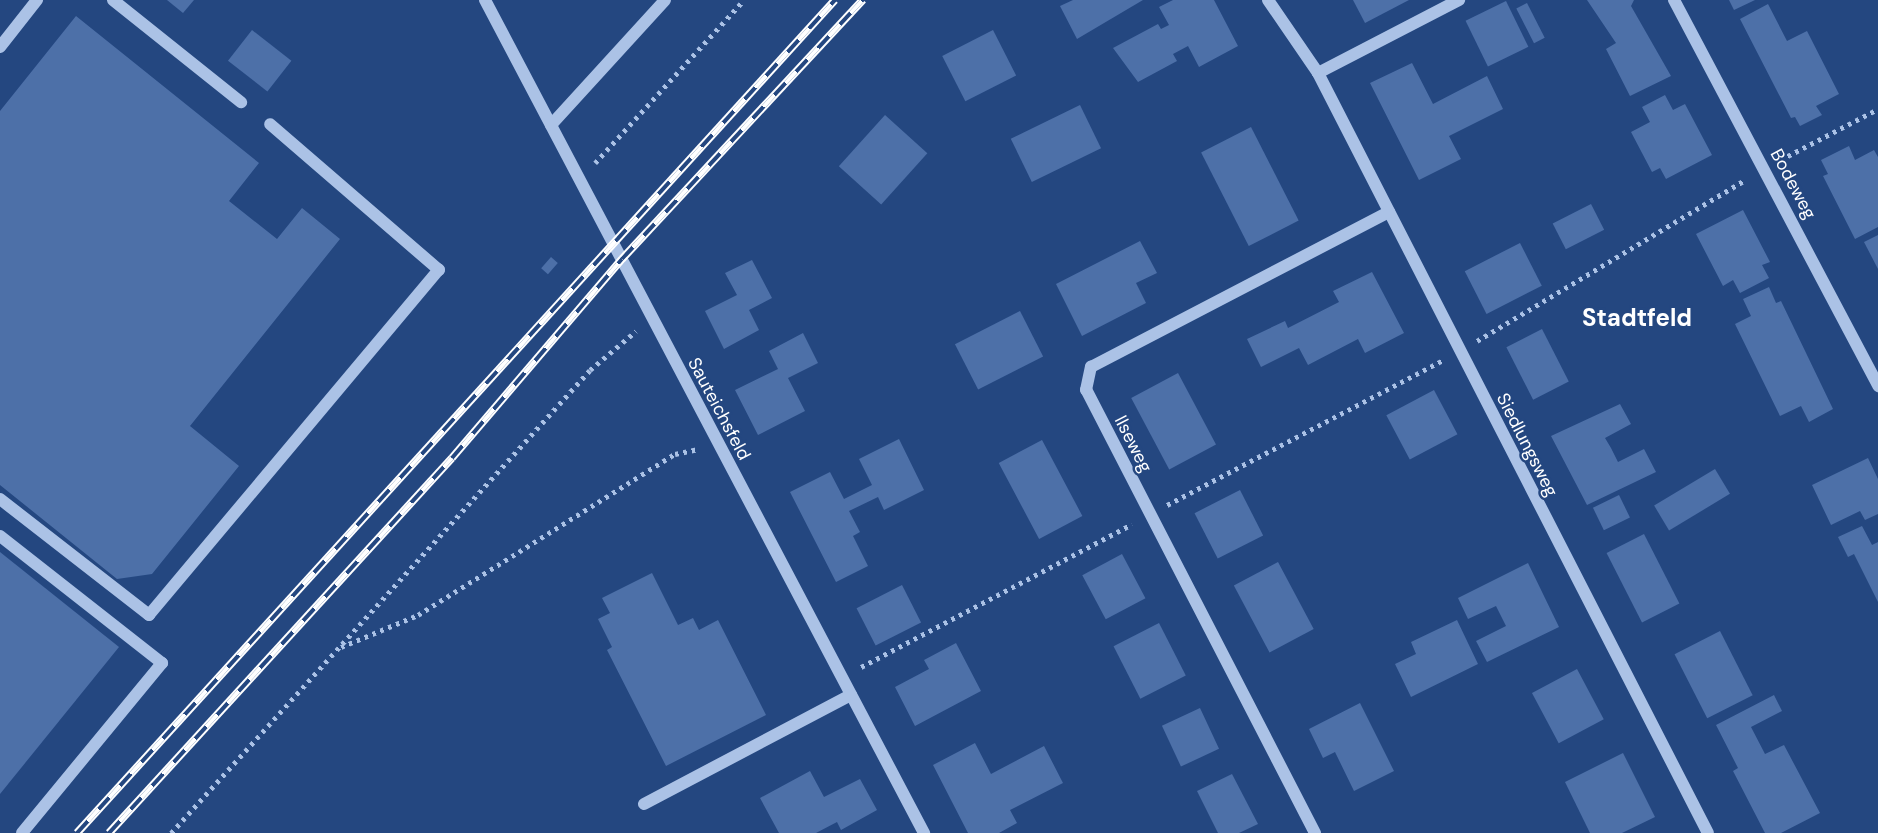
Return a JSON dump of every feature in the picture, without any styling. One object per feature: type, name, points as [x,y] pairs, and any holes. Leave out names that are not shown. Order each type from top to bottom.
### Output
[{"type":"street","points":[[0,47],[37,0]]},
{"type":"street","points":[[113,0],[241,102]]},
{"type":"street","name":"Sauteichsfeld","points":[[485,0],[923,833]]},
{"type":"street","points":[[551,125],[664,0]]},
{"type":"street","name":"Siedlungsweg","points":[[1268,0],[1318,73],[1708,833]]},
{"type":"street","points":[[1318,73],[1459,0]]},
{"type":"street","name":"Bodeweg","points":[[1674,0],[1766,168],[1878,386]]},
{"type":"street","points":[[0,499],[149,615],[439,270],[270,124]]},
{"type":"street","name":"Ilseweg","points":[[1315,833],[1086,390],[1091,367],[1390,212]]},
{"type":"street","points":[[0,536],[162,663],[22,833]]},
{"type":"street","points":[[644,804],[851,695]]},
{"type":"path","points":[[578,176],[606,154],[744,0]]},
{"type":"path","points":[[842,678],[1459,352],[1766,168],[1878,109]]},
{"type":"path","points":[[171,833],[590,370],[651,316]]},
{"type":"path","points":[[337,648],[418,615],[675,454],[718,445]]},
{"type":"building","points":[[167,0],[194,0],[183,13]]},
{"type":"building","points":[[1073,0],[1143,0],[1077,39],[1060,6]]},
{"type":"building","points":[[1173,0],[1214,0],[1238,46],[1199,67],[1188,46],[1173,54],[1177,61],[1138,82],[1113,48],[1158,24],[1161,29],[1169,25],[1159,7]]},
{"type":"building","points":[[1353,0],[1409,0],[1365,23]]},
{"type":"building","points":[[1587,0],[1634,0],[1631,6],[1671,76],[1630,96],[1606,49],[1616,43]]},
{"type":"building","points":[[1729,0],[1755,0],[1734,10]]},
{"type":"building","points":[[1506,1],[1528,47],[1488,67],[1466,21]]},
{"type":"building","points":[[1527,3],[1545,38],[1534,43],[1516,8]]},
{"type":"building","points":[[1768,4],[1787,41],[1807,31],[1839,94],[1816,106],[1822,115],[1800,126],[1795,117],[1791,118],[1740,19]]},
{"type":"building","points":[[76,16],[259,163],[229,201],[277,239],[302,208],[340,239],[190,426],[239,466],[152,574],[117,579],[0,485],[0,111]]},
{"type":"building","points":[[252,30],[291,61],[267,92],[228,61]]},
{"type":"building","points":[[993,30],[1016,75],[965,101],[942,56]]},
{"type":"building","points":[[1412,63],[1433,104],[1487,76],[1503,109],[1449,136],[1461,159],[1419,180],[1370,83]]},
{"type":"building","points":[[1665,95],[1673,110],[1685,104],[1712,155],[1666,179],[1660,168],[1652,172],[1631,132],[1650,122],[1642,107]]},
{"type":"building","points":[[1080,105],[1101,148],[1032,182],[1011,139]]},
{"type":"building","points":[[885,115],[927,153],[881,204],[839,166]]},
{"type":"building","points":[[1251,127],[1299,221],[1249,246],[1201,152]]},
{"type":"building","points":[[1849,146],[1855,160],[1874,150],[1878,157],[1878,227],[1855,239],[1823,176],[1828,174],[1821,160]]},
{"type":"building","points":[[1591,204],[1604,230],[1566,249],[1553,224]]},
{"type":"building","points":[[1743,210],[1770,262],[1762,265],[1769,278],[1740,293],[1733,280],[1723,286],[1696,234]]},
{"type":"building","points":[[1878,235],[1878,269],[1864,242]]},
{"type":"building","points":[[1140,241],[1157,273],[1136,283],[1146,303],[1082,336],[1056,284]]},
{"type":"building","points":[[1520,243],[1542,286],[1487,314],[1465,271]]},
{"type":"building","points":[[551,257],[558,263],[548,274],[541,268]]},
{"type":"building","points":[[752,260],[772,298],[749,310],[759,330],[724,349],[705,311],[737,295],[725,273]]},
{"type":"building","points":[[1372,272],[1404,333],[1365,353],[1358,339],[1308,365],[1299,348],[1261,367],[1247,339],[1285,321],[1288,328],[1339,302],[1333,291]]},
{"type":"building","points":[[1769,287],[1776,303],[1781,301],[1833,409],[1809,422],[1801,406],[1780,416],[1735,324],[1751,316],[1743,299]]},
{"type":"building","points":[[1020,311],[1043,356],[978,390],[955,344]]},
{"type":"building","points":[[1542,329],[1569,382],[1533,400],[1506,347]]},
{"type":"building","points":[[803,333],[818,363],[788,378],[805,411],[758,435],[735,390],[778,369],[769,351]]},
{"type":"building","points":[[1178,373],[1216,445],[1169,469],[1131,398]]},
{"type":"building","points":[[1434,390],[1457,434],[1410,459],[1386,415]]},
{"type":"building","points":[[1620,404],[1631,424],[1605,438],[1618,462],[1644,449],[1656,472],[1587,505],[1551,436]]},
{"type":"building","points":[[899,439],[924,490],[884,510],[878,497],[849,511],[860,532],[853,536],[868,566],[836,582],[790,492],[830,472],[844,499],[872,485],[859,459]]},
{"type":"building","points":[[1042,440],[1082,516],[1039,539],[999,463]]},
{"type":"building","points":[[1868,458],[1878,479],[1878,514],[1865,520],[1860,511],[1831,525],[1812,485]]},
{"type":"building","points":[[1715,469],[1730,494],[1669,530],[1654,506]]},
{"type":"building","points":[[1240,490],[1263,535],[1218,559],[1195,513]]},
{"type":"building","points":[[1619,495],[1630,517],[1604,530],[1593,508]]},
{"type":"building","points":[[1862,526],[1872,545],[1878,542],[1878,602],[1854,554],[1848,557],[1838,537]]},
{"type":"building","points":[[1644,534],[1679,603],[1642,623],[1607,553]]},
{"type":"building","points":[[0,552],[119,647],[0,794]]},
{"type":"building","points":[[1122,554],[1145,598],[1106,619],[1082,575]]},
{"type":"building","points":[[1278,562],[1314,629],[1270,653],[1234,585]]},
{"type":"building","points":[[1528,563],[1559,627],[1487,662],[1476,641],[1506,626],[1496,606],[1468,619],[1458,598]]},
{"type":"building","points":[[652,573],[678,625],[693,618],[699,630],[718,620],[766,715],[666,766],[607,650],[612,647],[598,619],[610,613],[602,598]]},
{"type":"building","points":[[902,585],[921,622],[876,646],[857,608]]},
{"type":"building","points":[[1457,620],[1478,664],[1411,697],[1395,664],[1416,654],[1411,642]]},
{"type":"building","points":[[1159,623],[1186,676],[1140,699],[1114,646]]},
{"type":"building","points":[[1720,631],[1753,695],[1707,718],[1675,654]]},
{"type":"building","points":[[956,643],[981,691],[915,726],[895,687],[929,669],[924,660]]},
{"type":"building","points":[[1577,669],[1604,719],[1559,743],[1532,693]]},
{"type":"building","points":[[1774,695],[1782,711],[1751,727],[1765,754],[1784,745],[1820,813],[1781,833],[1765,833],[1733,771],[1738,768],[1716,725]]},
{"type":"building","points":[[1360,703],[1394,771],[1354,791],[1335,752],[1323,758],[1309,729]]},
{"type":"building","points":[[1200,708],[1219,749],[1181,767],[1162,726]]},
{"type":"building","points":[[975,743],[991,774],[1044,746],[1063,783],[1010,810],[1017,823],[999,833],[968,833],[933,765]]},
{"type":"building","points":[[1623,753],[1655,817],[1622,833],[1590,833],[1565,782]]},
{"type":"building","points":[[810,771],[824,797],[860,779],[877,810],[841,830],[837,822],[816,833],[779,833],[760,798]]},
{"type":"building","points":[[1232,774],[1258,824],[1239,833],[1218,833],[1197,791]]},
{"type":"railway","points":[[77,833],[835,0]]},
{"type":"railway","points":[[109,833],[452,458],[622,259],[863,0]]},
{"type":"district","name":"Stadtfeld","points":[[1637,318]]}]
